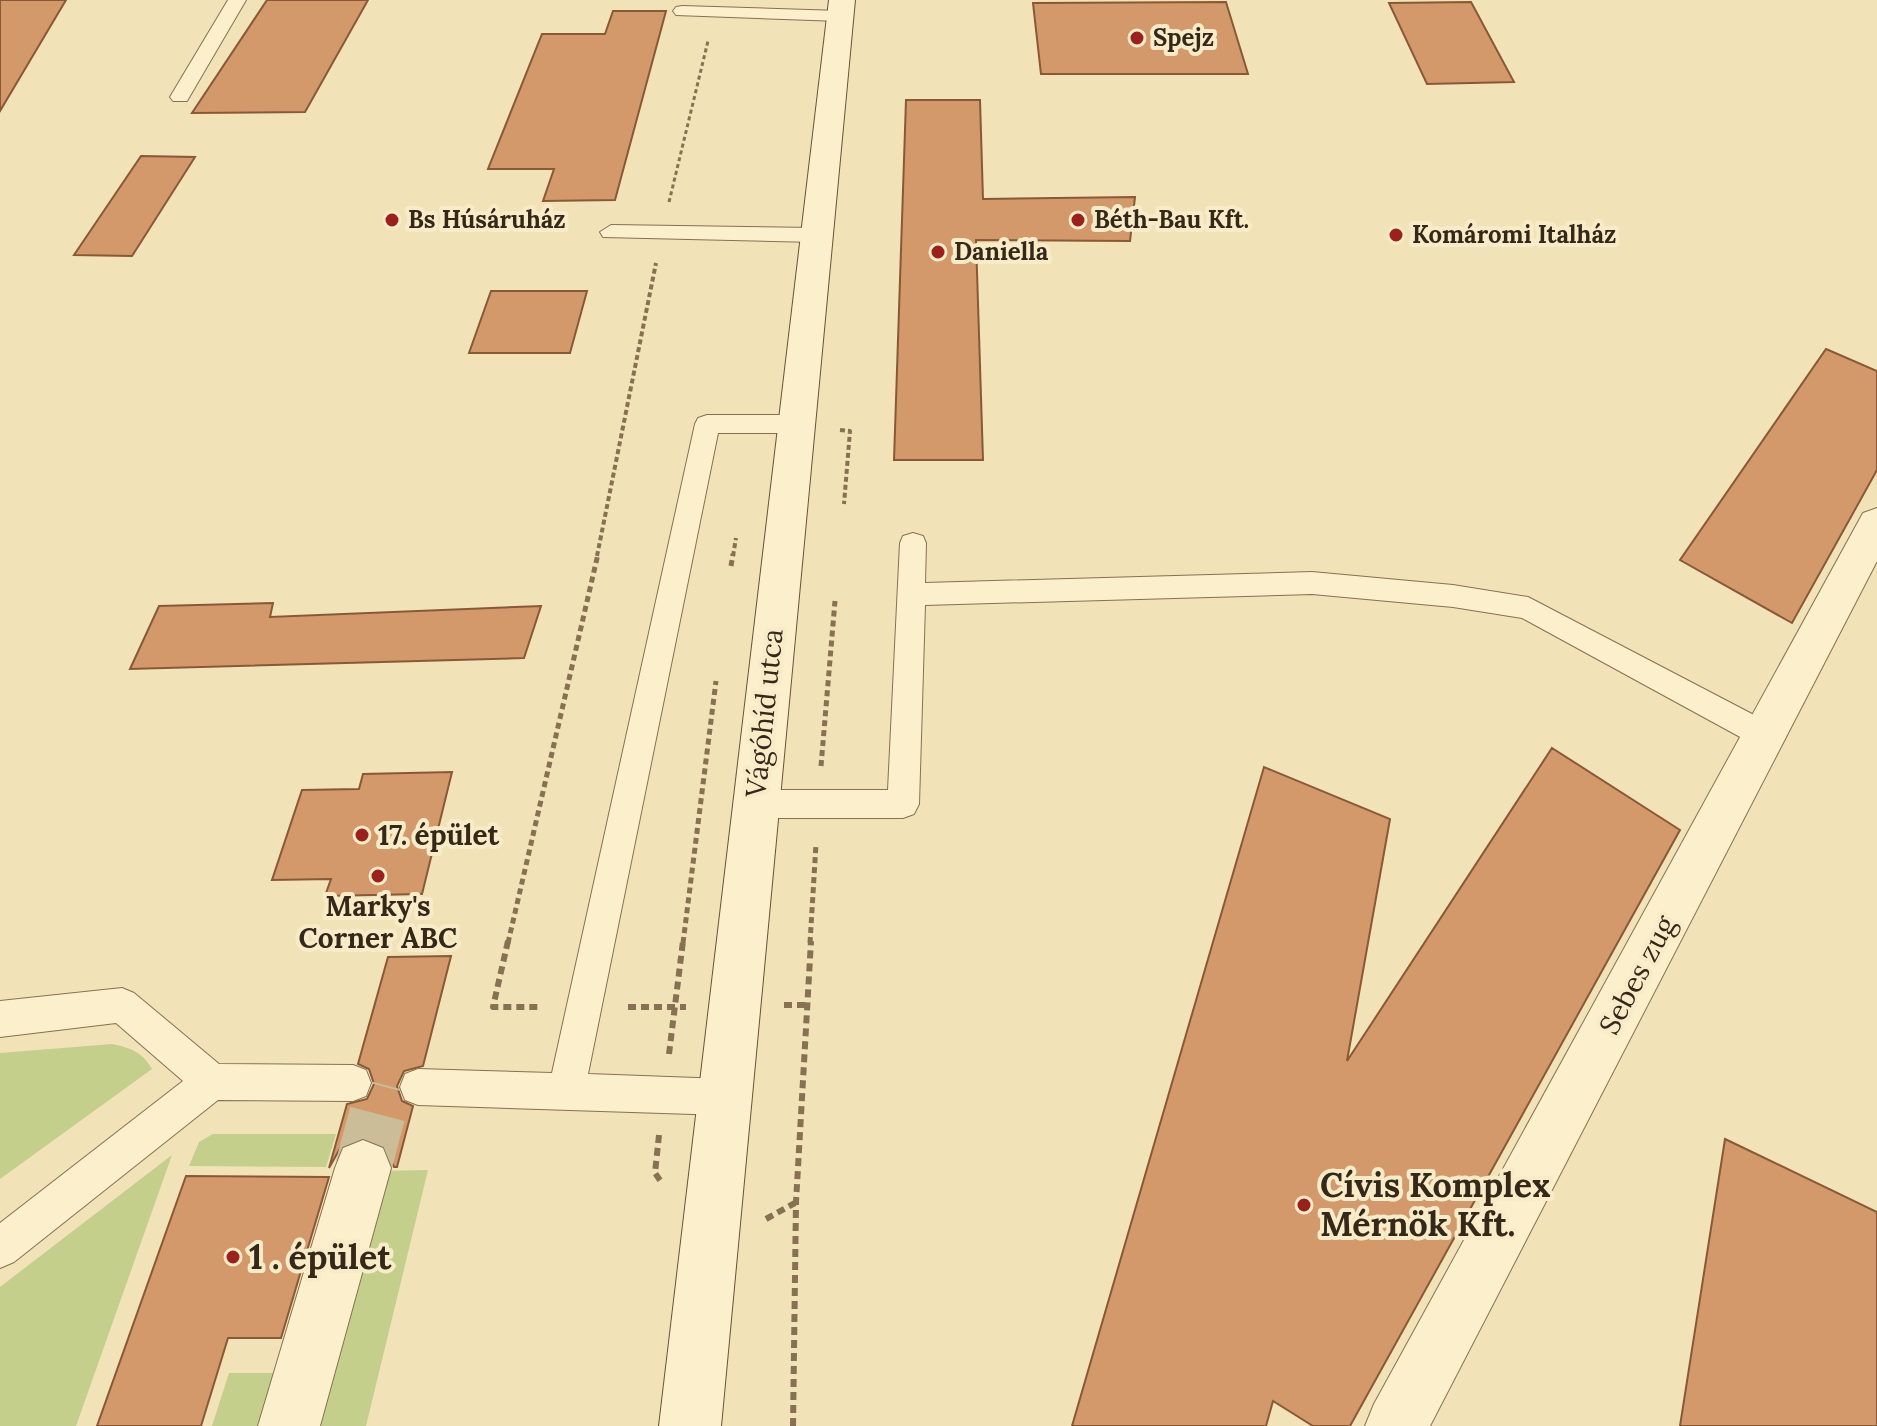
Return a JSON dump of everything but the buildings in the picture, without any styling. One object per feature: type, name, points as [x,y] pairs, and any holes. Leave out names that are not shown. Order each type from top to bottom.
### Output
[{"type":"main road","name":"Vágóhíd utca","points":[[690,1426],[841,8]]},
{"type":"main road","name":"Sebes zug","points":[[1396,1426],[1877,523]]},
{"type":"main road","points":[[289,1426],[363,1168]]},
{"type":"lane","points":[[180,97],[237,0]]},
{"type":"lane","points":[[682,11],[714,14],[841,8]]},
{"type":"lane","points":[[611,232],[816,235]]},
{"type":"lane","points":[[566,1091],[707,424],[796,424]]},
{"type":"lane","points":[[755,804],[903,804],[913,543]]},
{"type":"lane","points":[[912,594],[1312,583],[1453,596],[1528,608],[1764,735]]},
{"type":"lane","points":[[0,1019],[122,1005],[212,1082]]},
{"type":"lane","points":[[0,1248],[212,1082],[353,1083]]},
{"type":"lane","points":[[418,1087],[724,1097]]},
{"type":"path","points":[[493,1007],[603,532],[662,233],[714,14]]},
{"type":"path","points":[[844,504],[850,431]]},
{"type":"path","points":[[793,1426],[796,1202],[818,804],[835,601]]},
{"type":"path","points":[[673,1007],[716,681]]},
{"type":"green space","points":[[112,1044],[135,1052],[152,1069],[0,1179],[0,1053]]},
{"type":"green space","points":[[213,1134],[336,1134],[326,1167],[189,1166],[199,1142]]},
{"type":"green space","points":[[172,1155],[76,1426],[0,1426],[0,1287]]},
{"type":"green space","points":[[428,1170],[366,1426],[308,1426],[378,1171]]},
{"type":"green space","points":[[229,1373],[276,1373],[260,1426],[212,1426]]},
{"type":"tunnel","points":[[363,1168],[385,1085]]},
{"type":"place","name":"Spejz","points":[[1137,38]]},
{"type":"place","name":"Bs Húsáruház","points":[[392,220]]},
{"type":"place","name":"Béth-Bau Kft.","points":[[1078,220]]},
{"type":"place","name":"Komáromi Italház","points":[[1396,235]]},
{"type":"place","name":"Daniella","points":[[938,252]]},
{"type":"place","name":"17. épület","points":[[362,835]]},
{"type":"place","name":"Marky's Corner ABC","points":[[378,876]]},
{"type":"place","name":"Cívis Komplex Mérnök Kft.","points":[[1304,1205]]},
{"type":"place","name":"1 . épület","points":[[233,1257]]}]
